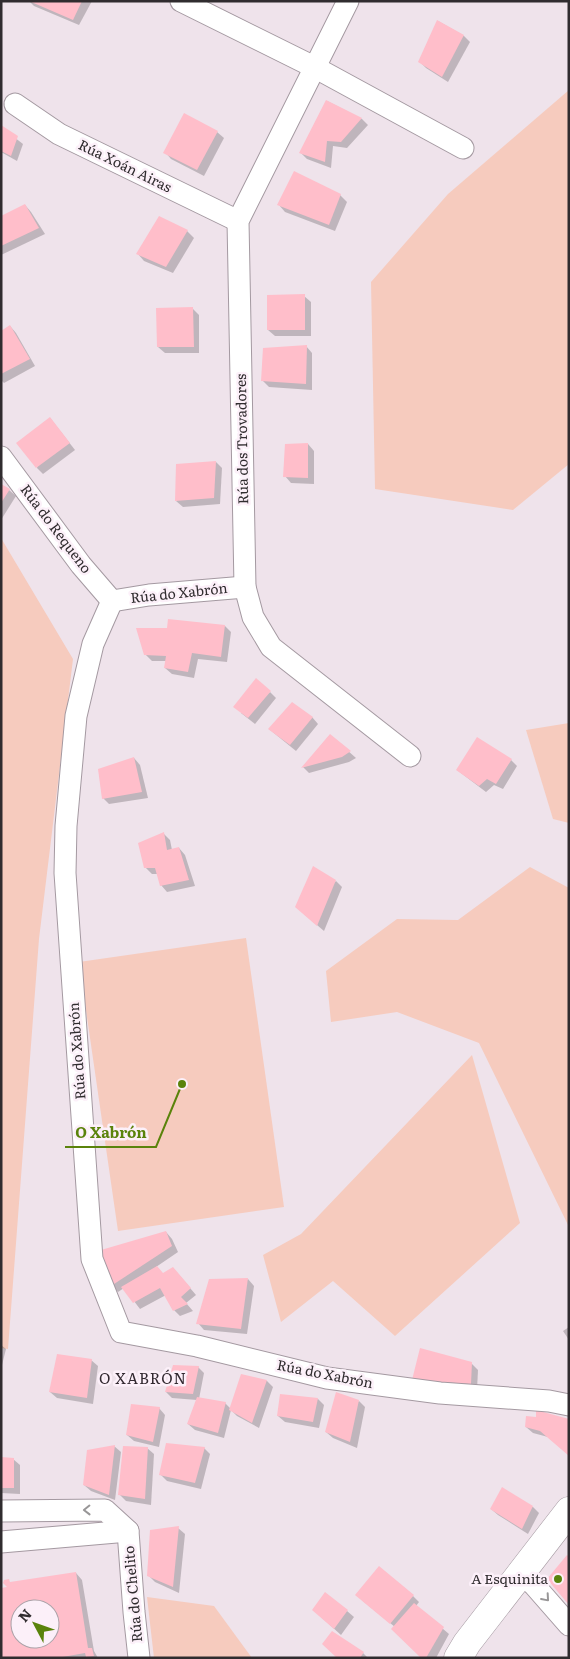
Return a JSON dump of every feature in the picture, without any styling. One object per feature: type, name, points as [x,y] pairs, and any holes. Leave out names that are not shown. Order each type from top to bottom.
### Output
[{"type":"main road","points":[[458,1658],[467,1643],[569,1511]]},
{"type":"street","points":[[181,1],[316,68],[462,148]]},
{"type":"street","name":"Rúa dos Trovadores","points":[[348,1],[238,222],[245,587],[253,617],[271,647],[410,756]]},
{"type":"street","name":"Rúa Xoán Airas","points":[[15,104],[59,134],[238,222]]},
{"type":"street","name":"Rúa do Requeno","points":[[1,457],[81,565],[112,600]]},
{"type":"street","name":"Rúa do Xabrón","points":[[245,587],[149,594],[112,600],[93,644],[76,716],[66,826],[65,873],[92,1259],[121,1332],[197,1346],[327,1378],[440,1393],[550,1401],[569,1405]]},
{"type":"street","name":"Rúa do Chelito","points":[[1,1511],[105,1510],[128,1531],[134,1612],[140,1658]]},
{"type":"street","name":"Rúa do Chelito","points":[[1,1542],[128,1531]]},
{"type":"street","points":[[521,1574],[534,1585],[569,1625]]},
{"type":"shaded area","points":[[569,90],[569,464],[513,510],[375,489],[371,282],[448,194]]},
{"type":"shaded area","points":[[1,538],[73,659],[39,939],[8,1349],[1,1348]]},
{"type":"shaded area","points":[[569,723],[569,823],[553,819],[526,730]]},
{"type":"shaded area","points":[[530,867],[569,888],[569,1227],[479,1043],[397,1012],[331,1022],[326,971],[397,919],[458,920]]},
{"type":"shaded area","points":[[246,938],[284,1207],[118,1231],[79,962]]},
{"type":"shaded area","points":[[472,1055],[520,1223],[395,1336],[333,1281],[281,1322],[263,1255],[301,1234]]},
{"type":"shaded area","points":[[147,1597],[214,1606],[252,1658],[154,1658]]},
{"type":"building","points":[[29,1],[82,1],[73,20]]},
{"type":"building","points":[[437,20],[464,35],[442,77],[418,62]]},
{"type":"building","points":[[326,100],[362,118],[341,142],[327,141],[325,162],[299,153]]},
{"type":"building","points":[[184,113],[218,131],[197,170],[163,153]]},
{"type":"building","points":[[1,125],[18,136],[11,156],[1,151]]},
{"type":"building","points":[[294,171],[341,194],[329,225],[277,205]]},
{"type":"building","points":[[25,204],[39,228],[1,246],[1,216]]},
{"type":"building","points":[[159,216],[188,230],[166,267],[136,254]]},
{"type":"building","points":[[305,294],[305,330],[267,330],[267,295]]},
{"type":"building","points":[[193,307],[194,347],[157,347],[156,308]]},
{"type":"building","points":[[10,325],[30,359],[1,374],[1,331]]},
{"type":"building","points":[[307,345],[306,384],[261,381],[263,348]]},
{"type":"building","points":[[50,417],[70,443],[36,468],[16,443]]},
{"type":"building","points":[[308,443],[308,478],[283,477],[285,444]]},
{"type":"building","points":[[216,461],[214,498],[175,501],[176,464]]},
{"type":"building","points":[[1,484],[10,489],[1,503]]},
{"type":"building","points":[[168,619],[225,625],[221,657],[192,653],[188,672],[164,668],[166,656],[144,655],[136,628],[167,628]]},
{"type":"building","points":[[256,678],[271,691],[248,718],[233,707]]},
{"type":"building","points":[[292,702],[313,717],[290,745],[268,729]]},
{"type":"building","points":[[330,734],[351,751],[342,757],[301,768]]},
{"type":"building","points":[[477,737],[512,759],[496,784],[487,779],[479,786],[456,770]]},
{"type":"building","points":[[134,757],[142,792],[102,799],[98,769]]},
{"type":"building","points":[[164,832],[167,850],[179,847],[189,880],[160,886],[155,868],[144,868],[138,843]]},
{"type":"building","points":[[313,866],[336,880],[317,926],[295,907]]},
{"type":"building","points":[[166,1231],[172,1246],[111,1286],[101,1250]]},
{"type":"building","points":[[157,1266],[163,1273],[173,1267],[191,1288],[181,1297],[188,1304],[173,1311],[160,1288],[133,1303],[121,1287]]},
{"type":"building","points":[[248,1278],[241,1329],[196,1324],[209,1279]]},
{"type":"building","points":[[420,1348],[472,1362],[471,1384],[412,1380]]},
{"type":"building","points":[[57,1354],[92,1359],[87,1398],[49,1392]]},
{"type":"building","points":[[173,1365],[199,1366],[193,1394],[165,1392]]},
{"type":"building","points":[[241,1374],[267,1380],[252,1423],[229,1410]]},
{"type":"building","points":[[336,1392],[359,1400],[350,1442],[325,1432]]},
{"type":"building","points":[[280,1394],[318,1398],[313,1422],[277,1416]]},
{"type":"building","points":[[197,1397],[226,1402],[218,1433],[187,1424]]},
{"type":"building","points":[[131,1404],[160,1407],[153,1442],[126,1435]]},
{"type":"building","points":[[536,1410],[569,1419],[569,1456],[540,1431],[525,1427],[526,1416],[536,1417]]},
{"type":"building","points":[[166,1443],[205,1447],[195,1483],[159,1475]]},
{"type":"building","points":[[115,1445],[109,1495],[83,1485],[87,1450]]},
{"type":"building","points":[[123,1446],[148,1447],[145,1499],[118,1495]]},
{"type":"building","points":[[1,1457],[14,1458],[14,1488],[1,1488]]},
{"type":"building","points":[[502,1487],[533,1506],[522,1529],[490,1509]]},
{"type":"building","points":[[179,1526],[173,1587],[147,1576],[150,1530]]},
{"type":"building","points":[[567,1555],[569,1557],[569,1605],[547,1579]]},
{"type":"building","points":[[379,1566],[414,1595],[390,1624],[355,1595]]},
{"type":"building","points":[[76,1572],[88,1648],[92,1648],[94,1656],[86,1657],[85,1653],[57,1658],[1,1658],[1,1588],[7,1587],[3,1583],[4,1580],[9,1579],[10,1582]]},
{"type":"building","points":[[325,1592],[348,1610],[334,1629],[312,1610]]},
{"type":"building","points":[[414,1603],[444,1627],[426,1658],[421,1658],[391,1629]]},
{"type":"building","points":[[332,1631],[364,1652],[360,1658],[337,1658],[322,1644]]},
{"type":"place","name":"O Xabrón","points":[[182,1084]]},
{"type":"place","name":"A Esquinita","points":[[558,1579]]},
{"type":"district","name":"O XABRÓN","points":[[143,1379]]}]
